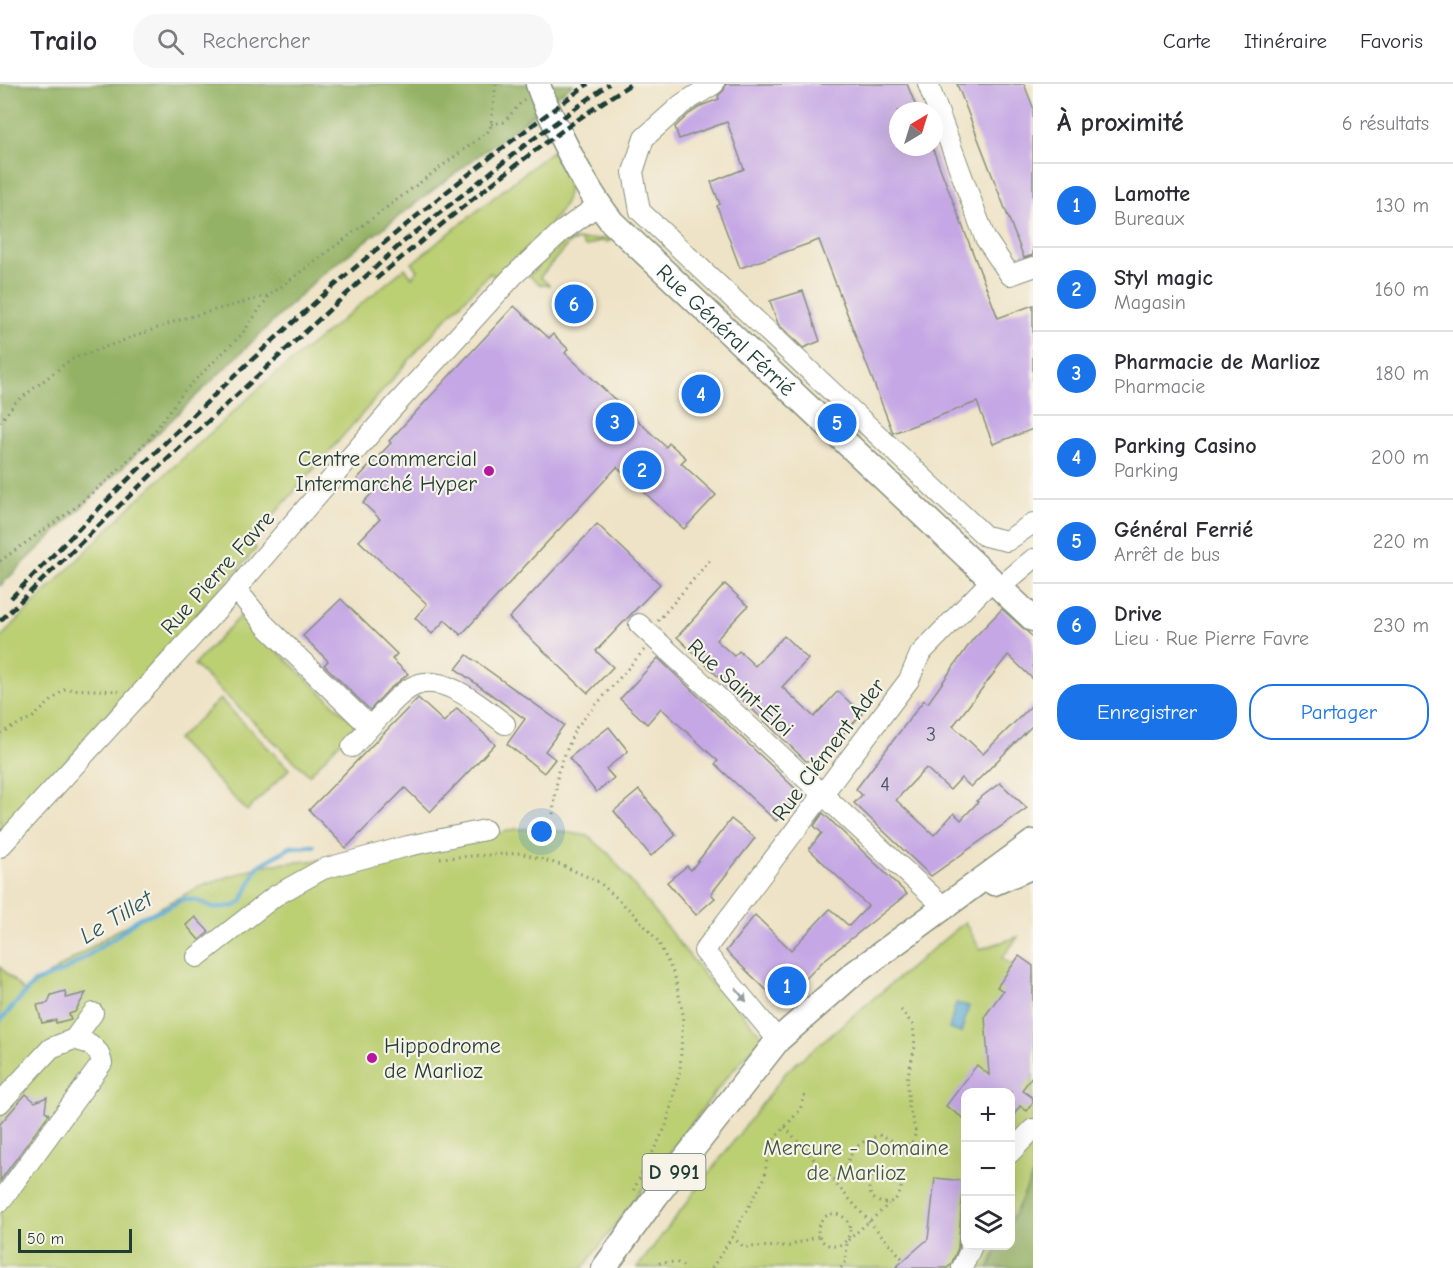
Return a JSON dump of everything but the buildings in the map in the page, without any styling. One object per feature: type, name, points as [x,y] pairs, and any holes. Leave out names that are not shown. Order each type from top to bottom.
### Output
[{"type":"main road","name":"Rue Général Férrié","points":[[538,85],[574,162],[598,205],[612,222],[1033,619]]},
{"type":"main road","points":[[748,1078],[778,1040],[852,975],[1033,842]]},
{"type":"main road","points":[[951,903],[1033,866]]},
{"type":"main road","points":[[748,1078],[788,1040],[804,1018]]},
{"type":"main road","name":"D 991","points":[[604,1268],[656,1196],[748,1078]]},
{"type":"street","points":[[714,84],[682,104],[644,138],[633,172],[640,211],[985,536],[1007,541],[1033,523]]},
{"type":"street","points":[[928,84],[985,238],[1010,275],[1033,267]]},
{"type":"street","name":"Rue Pierre Favre","points":[[0,847],[236,589],[391,410],[513,276],[561,232],[598,205]]},
{"type":"street","name":"Rue Clément Ader","points":[[778,1040],[704,951],[909,680],[920,654],[995,584],[1033,559]]},
{"type":"street","points":[[236,589],[266,626],[370,727]]},
{"type":"street","name":"Rue Saint-Éloi","points":[[639,624],[824,795],[951,903]]},
{"type":"street","points":[[352,747],[406,692],[416,685],[438,684],[451,688],[505,724]]},
{"type":"street","points":[[197,957],[275,896],[323,869],[408,846],[485,830]]},
{"type":"street","points":[[0,1103],[51,1048],[74,1039],[93,1012]]},
{"type":"street","points":[[0,1202],[102,1063],[99,1053],[90,1044],[74,1039]]},
{"type":"street","points":[[1015,1149],[1033,1129]]},
{"type":"street","points":[[962,1268],[970,1250]]},
{"type":"path","points":[[0,561],[72,510],[133,455],[149,439],[184,390],[242,334],[270,295],[490,130],[496,84]]},
{"type":"path","points":[[491,124],[504,122],[538,85]]},
{"type":"path","points":[[0,422],[15,403],[70,360],[183,319],[270,295]]},
{"type":"path","points":[[553,814],[558,772],[574,729],[653,639],[654,625],[710,560]]},
{"type":"path","points":[[0,733],[33,717],[65,689],[124,692],[135,700]]},
{"type":"path","points":[[408,846],[430,859],[520,853],[561,865],[599,882],[632,912],[658,941],[675,977],[683,1014],[680,1070],[666,1126],[632,1193]]},
{"type":"path","points":[[834,1180],[840,1174],[855,1147],[866,1139],[881,1135],[903,1146],[912,1142],[916,1133],[909,1107],[907,1079],[915,1047],[913,1025],[901,1010]]},
{"type":"path","points":[[712,1268],[765,1177],[767,1157],[775,1138],[800,1110],[805,1094]]},
{"type":"path","points":[[785,1127],[902,1258]]},
{"type":"path","points":[[841,1268],[846,1261],[847,1241],[851,1230],[847,1220],[837,1214],[826,1216],[819,1224],[818,1236],[826,1245],[837,1247],[847,1241],[899,1196],[902,1185],[897,1175],[886,1170],[875,1174],[869,1183],[870,1194],[879,1202],[890,1203]]},
{"type":"path","points":[[732,1237],[744,1247],[789,1246],[818,1236]]},
{"type":"path","points":[[654,1268],[660,1263],[676,1262],[686,1268]]},
{"type":"green space","points":[[0,84],[573,84],[320,276],[0,586]]},
{"type":"green space","points":[[552,151],[564,172],[568,185],[562,209],[552,222],[495,277],[490,273],[439,326],[251,541],[256,549],[0,836],[0,638],[132,505],[266,382],[405,268],[412,277],[418,270],[412,263]]},
{"type":"green space","points":[[612,238],[608,242],[599,241],[586,247],[579,240]]},
{"type":"green space","points":[[579,240],[569,243],[540,277],[549,285],[541,285],[529,276],[564,241]]},
{"type":"green space","points":[[240,616],[356,725],[309,775],[194,665]]},
{"type":"green space","points":[[220,699],[289,769],[247,811],[177,740]]},
{"type":"green space","name":"Hippodrome de Marlioz","points":[[516,829],[547,829],[588,836],[609,854],[714,987],[721,989],[763,1037],[726,1078],[583,1268],[0,1268],[0,967],[24,991],[116,931],[201,886],[264,865],[330,859],[487,836]]},
{"type":"green space","name":"Mercure - Domaine de Marlioz","points":[[965,922],[980,949],[1018,937],[1002,958],[1033,979],[1033,1175],[1015,1213],[1015,1088],[961,1088],[961,1250],[997,1250],[989,1268],[637,1268],[787,1071]]},
{"type":"green space","points":[[1033,1175],[1033,1268],[989,1268],[997,1250],[1015,1250],[1015,1213]]},
{"type":"water","points":[[956,1003],[969,1006],[961,1033],[949,1029]]},
{"type":"waterway","name":"Le Tillet","points":[[0,1021],[35,982],[66,970],[139,918],[165,909],[183,899],[196,900],[214,908],[235,906],[242,901],[258,866],[291,847],[314,846]]},
{"type":"railway","points":[[11,598],[188,420],[299,317],[440,197],[588,84]]},
{"type":"railway","points":[[0,621],[179,448],[402,243],[525,145],[609,84]]},
{"type":"railway","points":[[376,279],[532,153],[631,84]]},
{"type":"place","name":"Drive","points":[[574,304]]},
{"type":"place","name":"Parking Casino","points":[[701,394]]},
{"type":"place","name":"Pharmacie de Marlioz","points":[[615,422]]},
{"type":"place","name":"Général Ferrié","points":[[837,423]]},
{"type":"place","name":"Styl magic","points":[[642,470]]},
{"type":"place","name":"Centre commercial Intermarché Hyper","points":[[489,471]]},
{"type":"place","name":"Lamotte","points":[[787,986]]},
{"type":"place","name":"Hippodrome de Marlioz","points":[[372,1058]]}]
